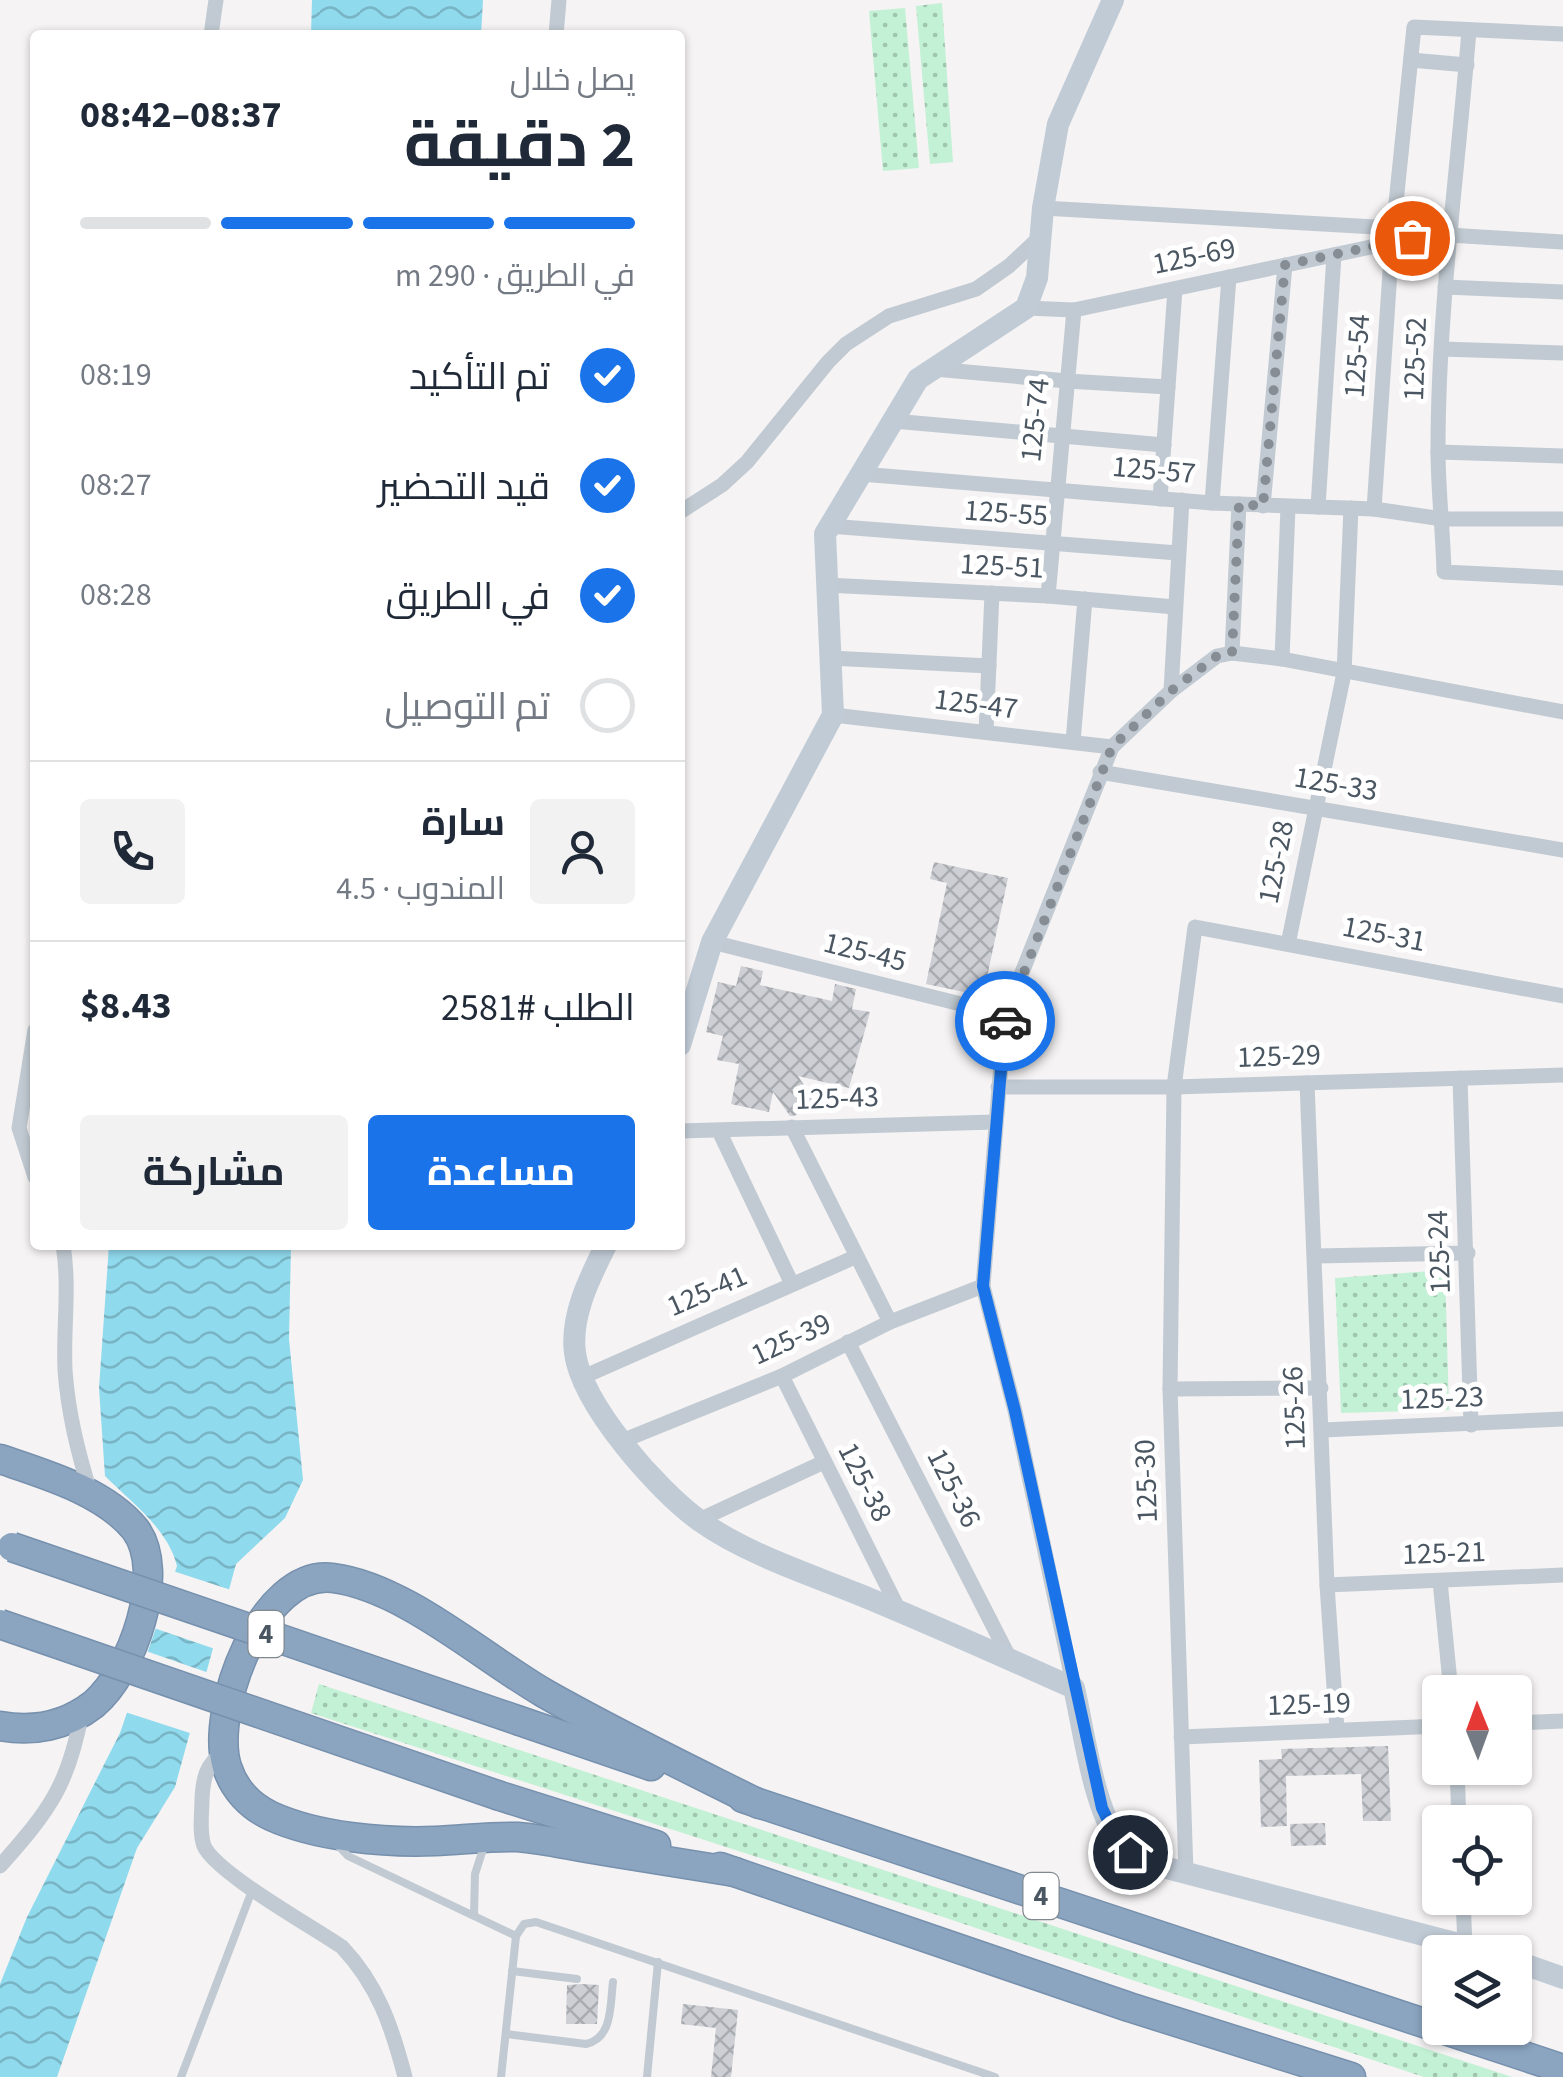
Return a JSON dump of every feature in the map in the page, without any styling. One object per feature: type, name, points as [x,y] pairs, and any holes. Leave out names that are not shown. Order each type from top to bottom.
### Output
[{"type":"highway","points":[[0,1459],[92,1497],[134,1529],[144,1546],[148,1572],[144,1610],[131,1647],[102,1695],[82,1711],[50,1726],[21,1730],[0,1726]]},
{"type":"highway","name":"4","points":[[6,1546],[760,1804],[1563,2069]]},
{"type":"highway","points":[[734,1872],[524,1838],[419,1841],[360,1837],[276,1818],[245,1799],[231,1778],[224,1752],[224,1727],[241,1664],[269,1610],[293,1587],[310,1579],[334,1578],[409,1606],[542,1692],[760,1804]]},
{"type":"highway","points":[[0,1624],[1130,2008],[1351,2077]]},
{"type":"street","points":[[211,30],[216,0]]},
{"type":"street","points":[[556,30],[559,0]]},
{"type":"street","points":[[685,1029],[712,942],[833,715],[825,534],[918,379],[1026,308],[1037,278],[1043,208],[1058,124],[1113,0]]},
{"type":"street","name":"125-54","points":[[1374,509],[1393,235],[1414,27],[1470,30]]},
{"type":"street","points":[[1470,30],[1563,34]]},
{"type":"street","name":"125-52","points":[[1470,30],[1440,234],[1446,287],[1438,452],[1444,572],[1563,578]]},
{"type":"street","points":[[1411,60],[1466,64]]},
{"type":"street","points":[[1043,208],[1393,235]]},
{"type":"street","name":"125-69","points":[[1026,308],[1074,310],[1334,255],[1393,235],[1563,242]]},
{"type":"street","points":[[685,509],[722,485],[747,462],[846,344],[889,316],[976,289],[1040,237]]},
{"type":"street","points":[[1318,507],[1334,255]]},
{"type":"street","points":[[1263,506],[1285,265]]},
{"type":"street","points":[[1212,503],[1228,277]]},
{"type":"street","points":[[1446,287],[1563,292]]},
{"type":"street","points":[[1160,498],[1175,288]]},
{"type":"street","name":"125-74","points":[[1048,596],[1074,310]]},
{"type":"street","points":[[1442,349],[1563,353]]},
{"type":"street","points":[[934,369],[1168,387]]},
{"type":"street","points":[[893,422],[1164,445]]},
{"type":"street","points":[[1438,452],[1563,456]]},
{"type":"street","name":"125-57","points":[[861,474],[1212,503],[1374,509],[1443,519],[1563,518]]},
{"type":"street","points":[[1171,691],[1182,500]]},
{"type":"street","points":[[1232,653],[1239,504]]},
{"type":"street","points":[[1282,659],[1288,506]]},
{"type":"street","name":"125-28","points":[[1288,944],[1344,674],[1351,508]]},
{"type":"street","name":"125-55","points":[[829,526],[1178,553]]},
{"type":"street","name":"125-51","points":[[826,585],[1175,607]]},
{"type":"street","points":[[986,732],[992,593]]},
{"type":"street","points":[[1073,742],[1085,599]]},
{"type":"street","points":[[1424,1935],[1142,1858],[1116,1837],[1102,1808],[1015,1411],[983,1286],[1006,1015],[1112,747],[1171,691],[1217,656],[1232,653],[1282,659],[1344,674],[1563,712]]},
{"type":"street","points":[[830,658],[988,666]]},
{"type":"street","name":"125-47","points":[[833,715],[1112,747]]},
{"type":"street","name":"125-33","points":[[1100,772],[1563,850]]},
{"type":"street","name":"125-31","points":[[1195,927],[1563,996]]},
{"type":"street","name":"125-30","points":[[1186,1872],[1170,1389],[1174,1087],[1195,927]]},
{"type":"street","name":"125-45","points":[[712,942],[1006,1015]]},
{"type":"street","points":[[30,1061],[19,1128],[30,1162]]},
{"type":"street","name":"125-29","points":[[998,1087],[1174,1087],[1563,1074]]},
{"type":"street","name":"125-24","points":[[1460,1078],[1471,1425]]},
{"type":"street","name":"125-26","points":[[1307,1083],[1326,1585],[1337,1730]]},
{"type":"street","name":"125-43","points":[[685,1130],[995,1122]]},
{"type":"street","points":[[792,1127],[890,1322]]},
{"type":"street","points":[[720,1131],[792,1284]]},
{"type":"street","points":[[64,1250],[68,1272],[64,1337],[69,1406],[74,1440],[92,1497]]},
{"type":"street","points":[[604,1250],[580,1308],[574,1336],[583,1377],[622,1441],[699,1520],[780,1562],[1074,1688]]},
{"type":"street","points":[[1315,1256],[1468,1253]]},
{"type":"street","name":"125-41","points":[[583,1377],[855,1257]]},
{"type":"street","name":"125-39","points":[[622,1441],[782,1376],[890,1322],[983,1286]]},
{"type":"street","name":"125-36","points":[[848,1342],[1010,1659]]},
{"type":"street","name":"125-38","points":[[782,1376],[900,1612]]},
{"type":"street","points":[[1170,1389],[1321,1388]]},
{"type":"street","name":"125-23","points":[[1323,1430],[1563,1419]]},
{"type":"street","points":[[699,1520],[824,1462]]},
{"type":"street","name":"125-21","points":[[1326,1585],[1563,1575]]},
{"type":"street","points":[[1440,1580],[1450,1675]]},
{"type":"street","points":[[0,1866],[38,1823],[69,1772],[82,1711]]},
{"type":"street","points":[[1532,1722],[1563,1721]]},
{"type":"street","name":"125-19","points":[[1181,1737],[1422,1727]]},
{"type":"street","points":[[224,1752],[208,1765],[205,1773],[202,1835],[212,1858],[342,1947],[356,1962],[387,2014],[405,2077]]},
{"type":"street","points":[[1532,1966],[1563,1978]]},
{"type":"lane","points":[[330,1831],[337,1846],[348,1856],[516,1936]]},
{"type":"lane","points":[[474,1914],[475,1874],[489,1837]]},
{"type":"lane","points":[[180,2077],[253,1888]]},
{"type":"lane","points":[[501,2077],[516,1936],[524,1924],[536,1922],[995,2077]]},
{"type":"lane","points":[[647,2077],[658,1962]]},
{"type":"lane","points":[[512,1971],[577,1979]]},
{"type":"lane","points":[[506,2034],[586,2044],[597,2041],[606,2027],[613,1982]]},
{"type":"green space","points":[[942,3],[953,162],[930,164],[916,6]]},
{"type":"green space","points":[[905,8],[919,168],[883,171],[869,11]]},
{"type":"green space","points":[[1445,1270],[1449,1410],[1341,1413],[1335,1278]]},
{"type":"green space","points":[[319,1684],[1512,2077],[1424,2077],[311,1713]]},
{"type":"water","points":[[312,0],[483,0],[481,30],[311,30]]},
{"type":"water","points":[[109,1250],[291,1250],[289,1339],[303,1480],[285,1518],[236,1564],[175,1787],[137,1848],[57,2077],[0,2077],[0,1984],[27,1917],[120,1733],[177,1566],[157,1528],[105,1476],[99,1388]]},
{"type":"pier","points":[[170,1570],[234,1591],[218,1650],[151,1627]]},
{"type":"pier","points":[[143,1650],[212,1674],[196,1735],[122,1711]]},
{"type":"building","points":[[934,862],[1008,878],[983,996],[926,984],[947,883],[930,879]]},
{"type":"building","points":[[741,966],[763,971],[760,985],[832,1001],[835,984],[856,989],[852,1009],[870,1012],[849,1088],[798,1076],[816,1103],[794,1116],[790,1116],[773,1092],[769,1112],[731,1104],[739,1064],[717,1060],[723,1036],[706,1032],[718,982],[736,986]]},
{"type":"building","points":[[1388,1746],[1391,1821],[1363,1821],[1361,1774],[1286,1776],[1287,1826],[1261,1827],[1259,1760],[1282,1759],[1281,1749]]},
{"type":"building","points":[[1325,1823],[1326,1845],[1291,1846],[1290,1824]]},
{"type":"building","points":[[567,1985],[599,1985],[597,2024],[566,2024]]},
{"type":"building","points":[[683,2004],[738,2010],[731,2077],[711,2077],[716,2028],[681,2024]]},
{"type":"way so far","points":[[1005,1021],[1112,747],[1171,691],[1217,656],[1232,653],[1239,504],[1263,506],[1285,265],[1412,238]]},
{"type":"route","points":[[1005,1021],[983,1286],[1015,1411],[1102,1808],[1116,1837],[1130,1852]]}]
